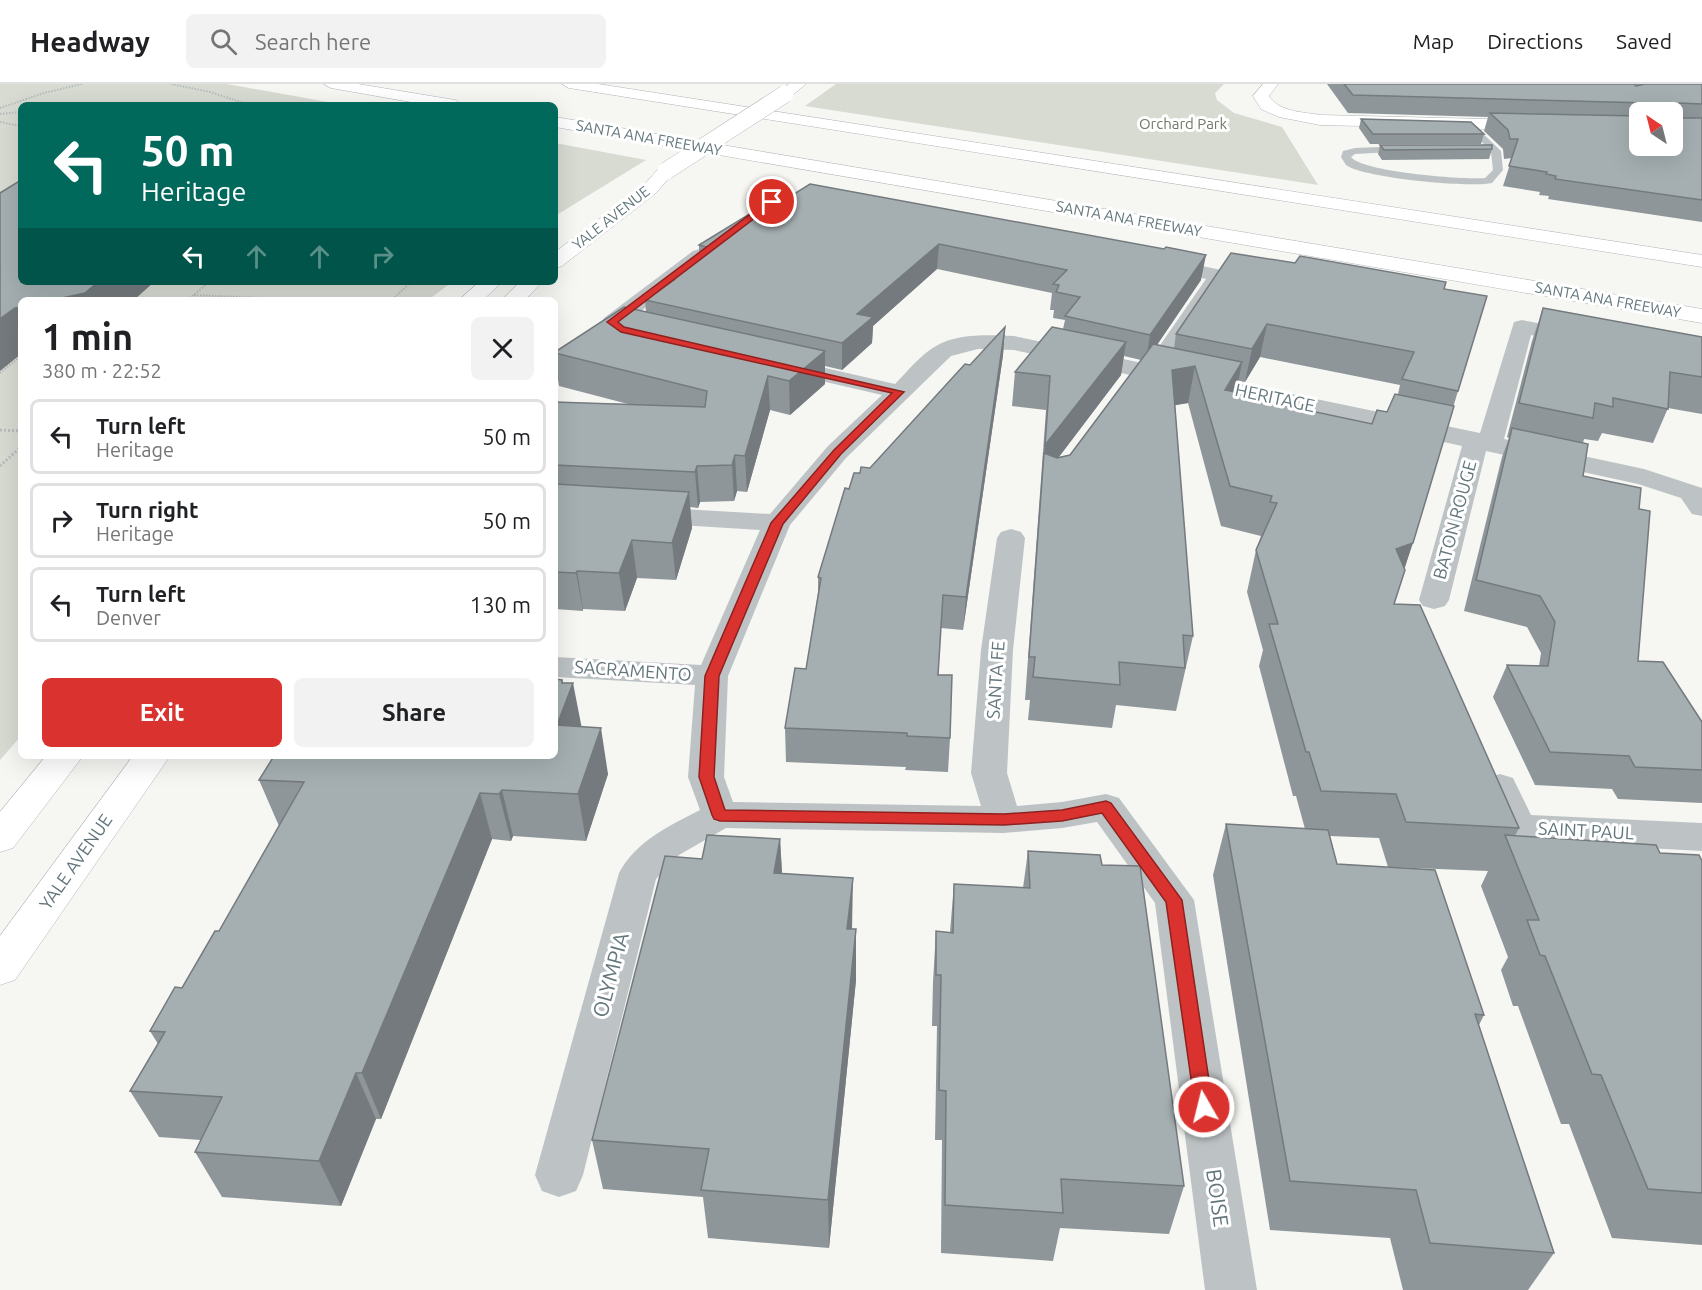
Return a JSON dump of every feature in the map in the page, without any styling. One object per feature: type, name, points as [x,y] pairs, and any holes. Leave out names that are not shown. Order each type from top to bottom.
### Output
[{"type":"main road","points":[[331,84],[437,102]]},
{"type":"main road","points":[[569,84],[1702,261]]},
{"type":"main road","name":"YALE AVENUE","points":[[583,218],[630,186],[666,171],[800,84]]},
{"type":"main road","points":[[1271,84],[1261,96],[1267,106],[1301,118],[1469,123],[1544,119],[1320,104]]},
{"type":"main road","name":"SANTA ANA FREEWAY","points":[[558,123],[1702,316]]},
{"type":"main road","name":"YALE AVENUE","points":[[558,260],[650,189],[666,171]]},
{"type":"main road","points":[[474,297],[488,285]]},
{"type":"main road","points":[[516,297],[529,285]]},
{"type":"main road","points":[[0,838],[63,759]]},
{"type":"main road","name":"YALE AVENUE","points":[[0,968],[150,759]]},
{"type":"street","points":[[655,337],[621,329],[612,322],[715,244]]},
{"type":"street","points":[[1135,258],[1219,275],[1140,376]]},
{"type":"street","name":"BATON ROUGE","points":[[1434,600],[1483,442],[1522,327],[1600,342]]},
{"type":"street","name":"HERITAGE","points":[[720,815],[706,777],[712,676],[777,523],[837,452],[943,351],[957,344],[980,341],[1014,343],[1140,376],[1483,442],[1644,477],[1691,492],[1702,508]]},
{"type":"street","points":[[760,360],[899,392]]},
{"type":"street","points":[[625,514],[777,523]]},
{"type":"street","name":"SANTA FE","points":[[1004,820],[989,773],[997,650],[1011,538]]},
{"type":"street","name":"SACRAMENTO","points":[[558,667],[712,676]]},
{"type":"street","name":"SAINT PAUL","points":[[1486,755],[1518,828],[1689,846]]},
{"type":"street","name":"BOISE","points":[[1004,820],[1062,815],[1106,807],[1174,900],[1231,1290]]},
{"type":"street","points":[[720,815],[1004,820]]},
{"type":"street","name":"OLYMPIA","points":[[559,1175],[638,873],[666,845],[720,815]]},
{"type":"lane","points":[[1413,149],[1355,151],[1347,153],[1346,157],[1350,163],[1366,167],[1480,182],[1493,178],[1498,170],[1498,161],[1493,149],[1469,123]]},
{"type":"lane","points":[[1481,149],[1493,149]]},
{"type":"path","points":[[0,108],[44,93],[82,84]]},
{"type":"path","points":[[171,84],[210,92],[241,102]]},
{"type":"path","points":[[0,114],[18,112]]},
{"type":"path","points":[[0,122],[18,125]]},
{"type":"path","points":[[192,297],[206,285]]},
{"type":"path","points":[[395,297],[408,285]]},
{"type":"path","points":[[194,295],[240,297]]},
{"type":"path","points":[[0,373],[18,358]]},
{"type":"path","points":[[0,430],[18,431]]},
{"type":"path","points":[[0,466],[18,450]]},
{"type":"green space","points":[[0,84],[227,84],[327,102],[18,102],[18,285],[448,285],[432,297],[18,297],[18,739],[0,760]]},
{"type":"green space","name":"Orchard Park","points":[[836,84],[1224,84],[1215,93],[1217,100],[1234,113],[1282,127],[1318,185],[805,106]]},
{"type":"green space","points":[[558,144],[646,160],[558,214]]},
{"type":"building","points":[[1344,84],[1634,84],[1636,86],[1702,84],[1702,104],[1353,95]]},
{"type":"building","points":[[1490,113],[1629,116],[1629,156],[1683,156],[1683,118],[1702,118],[1702,200],[1555,179],[1556,176],[1546,174],[1547,172],[1509,166],[1518,139],[1510,139],[1508,130]]},
{"type":"building","points":[[1361,119],[1471,122],[1484,134],[1373,134]]},
{"type":"building","points":[[1380,145],[1492,145],[1492,149],[1384,150]]},
{"type":"building","points":[[18,182],[18,285],[94,285],[85,293],[67,297],[18,297],[18,308],[0,319],[0,193]]},
{"type":"building","points":[[810,184],[1206,255],[1150,335],[1065,316],[1080,297],[1056,292],[1059,285],[1053,284],[1067,270],[939,244],[857,314],[873,317],[842,343],[645,300],[674,280],[665,279],[711,248],[699,245],[782,194],[791,196]]},
{"type":"building","points":[[1231,253],[1295,263],[1300,256],[1446,282],[1444,289],[1487,296],[1458,391],[1402,379],[1414,352],[1267,324],[1252,349],[1176,334]]},
{"type":"building","points":[[624,307],[825,351],[789,381],[768,376],[745,456],[735,455],[732,465],[697,466],[695,472],[558,465],[558,402],[705,407],[707,391],[558,354],[558,350]]},
{"type":"building","points":[[1543,308],[1702,337],[1702,377],[1670,372],[1668,409],[1613,398],[1613,407],[1595,403],[1593,418],[1519,403]]},
{"type":"building","points":[[1005,327],[966,597],[943,595],[938,675],[952,675],[950,738],[907,736],[907,733],[785,728],[795,668],[806,669],[821,578],[818,577],[845,488],[849,489],[854,473],[860,473],[861,467],[870,468],[965,364],[970,365]]},
{"type":"building","points":[[1052,327],[1126,342],[1045,445],[1050,376],[1015,372]]},
{"type":"building","points":[[1153,344],[1242,362],[1225,390],[1261,397],[1259,400],[1372,424],[1377,410],[1387,412],[1395,394],[1454,406],[1413,543],[1396,549],[1405,570],[1394,604],[1420,605],[1519,828],[1406,822],[1396,794],[1321,791],[1309,752],[1306,752],[1269,624],[1278,624],[1256,550],[1277,503],[1270,502],[1272,496],[1230,486],[1195,366],[1172,370],[1193,636],[1183,635],[1185,668],[1119,662],[1120,685],[1033,677],[1035,657],[1029,657],[1044,453],[1057,458],[1070,455]]},
{"type":"building","points":[[1512,428],[1588,444],[1583,476],[1641,488],[1639,509],[1650,511],[1638,661],[1663,662],[1702,722],[1702,770],[1635,767],[1629,756],[1550,752],[1507,665],[1548,666],[1555,622],[1540,596],[1476,580]]},
{"type":"building","points":[[558,484],[689,492],[672,543],[632,540],[619,573],[577,571],[576,573],[558,572]]},
{"type":"building","points":[[558,679],[562,680],[562,683],[573,683],[558,722]]},
{"type":"building","points":[[558,725],[601,728],[578,794],[502,790],[499,794],[480,793],[362,1073],[356,1073],[319,1161],[195,1152],[222,1097],[130,1091],[165,1032],[150,1031],[175,987],[182,988],[215,931],[219,931],[304,782],[259,780],[272,759],[558,759]]},
{"type":"building","points":[[1226,824],[1328,830],[1337,864],[1435,870],[1484,1015],[1475,1014],[1554,1253],[1430,1243],[1416,1190],[1290,1181]]},
{"type":"building","points":[[707,835],[780,839],[774,873],[853,878],[847,929],[856,929],[828,1200],[701,1190],[709,1149],[592,1140],[665,856],[702,859]]},
{"type":"building","points":[[1505,835],[1656,845],[1660,853],[1699,855],[1702,861],[1702,1193],[1648,1189],[1601,1075],[1592,1074],[1545,956],[1540,955],[1527,920],[1539,920]]},
{"type":"building","points":[[1028,851],[1100,855],[1102,865],[1140,866],[1184,1186],[1061,1179],[1063,1213],[945,1205],[946,1091],[939,1090],[941,975],[936,975],[936,931],[953,933],[954,884],[1030,888]]},
{"type":"route","points":[[772,202],[612,322],[621,329],[899,392],[837,452],[777,523],[712,676],[706,777],[720,815],[1004,820],[1062,815],[1106,807],[1174,900],[1204,1107]]}]
